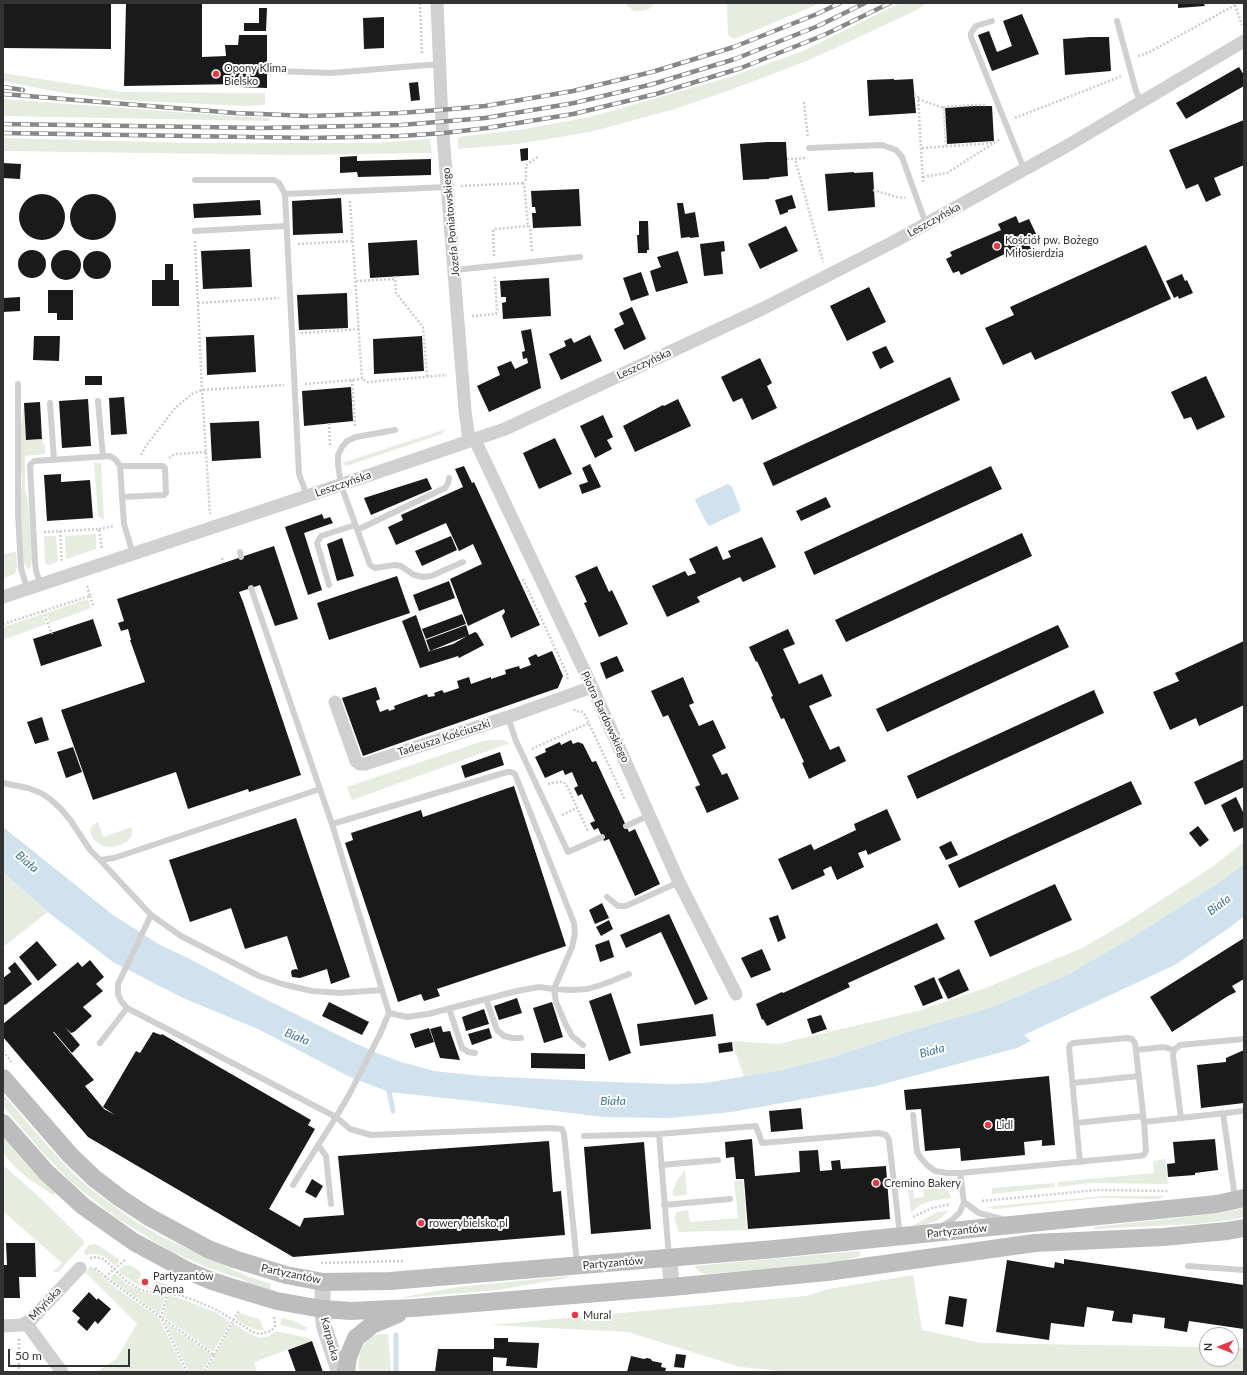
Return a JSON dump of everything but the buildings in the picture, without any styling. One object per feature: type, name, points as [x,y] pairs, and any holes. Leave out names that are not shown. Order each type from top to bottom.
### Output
[{"type":"main road","name":"Partyzantów","points":[[9,1072],[70,1155],[94,1178],[120,1198],[149,1217],[208,1249],[234,1259],[286,1275],[323,1282],[390,1281],[669,1258],[902,1231],[1035,1222],[1217,1204],[1240,1199]]},
{"type":"main road","name":"Partyzantów","points":[[3,1123],[46,1172],[78,1201],[106,1223],[134,1242],[188,1271],[212,1281],[278,1301],[322,1309],[351,1311],[413,1308],[672,1287],[820,1273],[1035,1243],[1163,1237],[1244,1228]]},
{"type":"main road","points":[[346,1372],[351,1347],[356,1338],[362,1332],[384,1319],[413,1308]]},
{"type":"street","name":"Józefa Poniatowskiego","points":[[437,3],[439,64],[453,187],[455,270],[466,410],[472,441]]},
{"type":"street","name":"Leszczyńska","points":[[3,597],[472,441],[505,428],[764,308],[926,224],[1141,102],[1244,41]]},
{"type":"street","name":"Piotra Bardowskiego","points":[[472,441],[592,687],[680,882],[736,994]]},
{"type":"street","name":"Tadeusza Kościuszki","points":[[335,702],[356,761],[360,764],[365,764],[508,717],[592,687]]},
{"type":"street","points":[[669,1258],[672,1287]]},
{"type":"street","name":"Młyńska","points":[[3,1326],[18,1326],[26,1323],[36,1316],[80,1268]]},
{"type":"street","name":"Karpacka","points":[[323,1282],[322,1309],[324,1326],[339,1372]]},
{"type":"street","points":[[26,1323],[62,1372]]},
{"type":"lane","points":[[992,21],[976,26],[971,33],[971,37],[1024,169]]},
{"type":"lane","points":[[1117,21],[1136,91],[1141,102]]},
{"type":"lane","points":[[278,71],[331,73],[439,64]]},
{"type":"lane","points":[[810,148],[882,145],[896,150],[902,158],[926,224]]},
{"type":"lane","points":[[195,180],[274,180],[279,183],[284,194],[299,474],[307,496]]},
{"type":"lane","points":[[284,194],[350,190],[453,187]]},
{"type":"lane","points":[[195,231],[286,226]]},
{"type":"lane","points":[[455,270],[580,257]]},
{"type":"lane","points":[[18,384],[19,535],[21,568],[27,589]]},
{"type":"lane","points":[[98,401],[103,457]]},
{"type":"lane","points":[[50,403],[54,460]]},
{"type":"lane","points":[[394,430],[356,437],[347,441],[338,455],[341,485],[370,565],[375,568],[394,565],[401,566],[414,575],[423,577],[431,576],[463,562]]},
{"type":"lane","points":[[41,584],[36,571],[35,561],[30,465],[34,461],[110,456],[116,460],[120,466],[124,524],[133,554]]},
{"type":"lane","points":[[120,466],[163,466],[166,493],[164,495],[122,496]]},
{"type":"lane","points":[[329,585],[317,543],[321,536],[356,528],[445,488],[449,478]]},
{"type":"lane","points":[[251,588],[332,824],[388,1013],[380,1034],[349,1095],[293,1185]]},
{"type":"lane","points":[[508,717],[517,743],[568,852],[602,837]]},
{"type":"lane","points":[[332,824],[507,772],[514,774],[574,923],[575,934],[572,947],[554,989],[556,1002],[566,1025],[572,1036],[583,1045]]},
{"type":"lane","points":[[3,783],[28,788],[41,793],[50,800],[71,821],[90,850],[151,915],[181,936],[259,976],[282,984],[312,991],[340,993],[382,990]]},
{"type":"lane","points":[[100,860],[114,858],[320,789]]},
{"type":"lane","points":[[626,826],[650,815]]},
{"type":"lane","points":[[607,897],[618,906],[626,906],[680,882]]},
{"type":"lane","points":[[151,915],[118,984],[118,994],[121,1001],[127,1008],[336,1118],[350,1129],[372,1135],[548,1128],[562,1129],[564,1134],[577,1266]]},
{"type":"lane","points":[[388,1013],[407,1017],[428,1014],[539,986],[554,989],[588,989],[629,974]]},
{"type":"lane","points":[[486,999],[497,1030],[504,1036],[521,1038]]},
{"type":"lane","points":[[100,1043],[127,1008]]},
{"type":"lane","points":[[450,1008],[462,1048],[468,1052],[476,1053]]},
{"type":"lane","points":[[913,1115],[917,1152],[927,1165],[935,1171],[960,1173],[1080,1162],[1144,1155],[1146,1151],[1139,1076],[1135,1044],[1132,1039],[1127,1038],[1073,1043],[1070,1045],[1069,1048],[1080,1162]]},
{"type":"lane","points":[[1181,1118],[1173,1056],[1174,1050],[1180,1045],[1244,1039]]},
{"type":"lane","points":[[1136,1050],[1164,1047],[1174,1050]]},
{"type":"lane","points":[[1072,1083],[1139,1076]]},
{"type":"lane","points":[[1076,1123],[1181,1118],[1244,1111]]},
{"type":"lane","points":[[1223,1113],[1240,1199]]},
{"type":"lane","points":[[584,1136],[659,1134],[756,1126],[762,1143],[879,1133],[886,1135],[889,1140],[902,1231],[943,1225],[952,1220],[960,1212],[964,1202],[960,1173]]},
{"type":"lane","points":[[659,1134],[669,1258]]},
{"type":"lane","points":[[318,1145],[326,1156],[331,1204]]},
{"type":"lane","points":[[661,1165],[718,1160]]},
{"type":"lane","points":[[664,1205],[730,1199]]},
{"type":"lane","points":[[964,1202],[979,1213],[993,1217],[1035,1222]]},
{"type":"lane","points":[[1188,1266],[1244,1270]]},
{"type":"path","points":[[1128,58],[1148,53],[1235,4],[1243,24],[1236,29]]},
{"type":"path","points":[[923,177],[947,173],[996,143],[1003,137],[998,125],[1132,72]]},
{"type":"path","points":[[914,96],[918,96],[918,99],[944,108],[998,105]]},
{"type":"path","points":[[918,99],[924,185]]},
{"type":"path","points":[[787,159],[811,158],[804,102]]},
{"type":"path","points":[[944,108],[946,146]]},
{"type":"path","points":[[922,148],[996,143]]},
{"type":"path","points":[[533,262],[524,183],[526,178],[526,165],[539,156]]},
{"type":"path","points":[[795,159],[823,263],[830,259]]},
{"type":"path","points":[[453,187],[524,183]]},
{"type":"path","points":[[350,190],[362,379]]},
{"type":"path","points":[[873,190],[897,197],[907,198]]},
{"type":"path","points":[[468,316],[496,314],[497,311],[493,230],[528,226]]},
{"type":"path","points":[[195,231],[202,390],[210,514]]},
{"type":"path","points":[[287,245],[353,241]]},
{"type":"path","points":[[356,281],[395,278],[396,293],[423,327],[427,376]]},
{"type":"path","points":[[198,303],[290,298]]},
{"type":"path","points":[[292,334],[359,330]]},
{"type":"path","points":[[140,466],[141,455],[146,446],[175,408],[192,394],[202,390],[362,379],[367,382],[452,374]]},
{"type":"path","points":[[352,380],[356,437]]},
{"type":"path","points":[[163,466],[170,456],[175,454],[206,452]]},
{"type":"path","points":[[50,532],[99,529],[124,524]]},
{"type":"path","points":[[99,529],[102,550]]},
{"type":"path","points":[[60,531],[62,563]]},
{"type":"path","points":[[222,558],[223,563]]},
{"type":"path","points":[[520,574],[567,674],[568,681],[566,686],[575,711],[582,712],[586,716],[635,822]]},
{"type":"path","points":[[90,596],[94,607]]},
{"type":"path","points":[[43,611],[52,634]]},
{"type":"path","points":[[517,743],[524,743],[528,751],[589,723]]},
{"type":"path","points":[[545,784],[558,782],[563,782],[566,784],[592,841]]},
{"type":"path","points":[[552,819],[577,808]]},
{"type":"path","points":[[3,1052],[9,1072]]},
{"type":"path","points":[[902,1231],[906,1221],[932,1208],[946,1204],[1097,1190],[1172,1191]]},
{"type":"path","points":[[80,1268],[90,1258],[96,1257],[102,1259],[125,1280],[139,1289],[149,1292],[178,1295],[191,1299],[215,1309],[253,1332],[260,1334],[272,1330],[274,1326],[274,1316]]},
{"type":"path","points":[[106,1277],[125,1260]]},
{"type":"path","points":[[319,1264],[408,1261]]},
{"type":"path","points":[[113,1284],[214,1355]]},
{"type":"path","points":[[170,1285],[161,1317],[187,1372]]},
{"type":"path","points":[[204,1372],[239,1310]]},
{"type":"path","points":[[18,1336],[19,1372]]},
{"type":"shaded area","points":[[625,3],[653,3],[653,5],[649,9],[634,11]]},
{"type":"shaded area","points":[[727,3],[821,3],[734,39],[728,35]]},
{"type":"shaded area","points":[[900,3],[927,3],[915,11],[807,61],[675,109],[590,132],[517,144],[458,149],[458,137],[518,130],[590,117],[730,77],[803,51]]},
{"type":"shaded area","points":[[3,73],[123,92],[265,93],[265,105],[245,106],[122,100],[58,92],[3,81]]},
{"type":"shaded area","points":[[3,99],[269,118],[269,121],[3,116]]},
{"type":"shaded area","points":[[3,138],[194,143],[374,143],[430,139],[432,153],[295,155],[3,151]]},
{"type":"shaded area","points":[[24,403],[26,440],[42,439],[43,444],[45,445],[45,454],[25,456],[25,490],[28,500],[32,558],[31,566],[28,570],[24,563],[20,514],[22,477],[20,470],[20,436]]},
{"type":"shaded area","points":[[446,429],[442,434],[346,466],[342,463]]},
{"type":"shaded area","points":[[94,463],[101,463],[104,520],[98,516]]},
{"type":"shaded area","points":[[96,534],[96,549],[66,559],[65,536]]},
{"type":"shaded area","points":[[44,536],[56,536],[58,559],[57,562],[49,565],[45,563]]},
{"type":"shaded area","points":[[16,552],[17,567],[15,574],[3,578],[3,555]]},
{"type":"shaded area","points":[[88,599],[91,608],[50,623],[46,613]]},
{"type":"shaded area","points":[[42,614],[46,624],[3,640],[3,627]]},
{"type":"shaded area","points":[[502,740],[510,743],[352,800],[347,787],[483,741]]},
{"type":"shaded area","points":[[98,822],[103,837],[132,827],[132,835],[128,841],[121,845],[111,847],[103,846],[96,842],[92,837],[90,830],[93,825]]},
{"type":"shaded area","points":[[1244,842],[1244,864],[1215,885],[1131,938],[1067,975],[990,1008],[910,1031],[830,1058],[782,1070],[744,1077],[732,1041],[778,1044],[918,1011],[988,987],[1082,948],[1124,924],[1212,867]]},
{"type":"shaded area","points":[[3,872],[48,912],[3,947]]},
{"type":"shaded area","points":[[3,1094],[52,1151],[92,1190],[136,1222],[164,1238],[247,1276],[271,1284],[270,1290],[247,1283],[247,1281],[206,1267],[170,1251],[112,1215],[113,1213],[110,1213],[71,1182],[42,1152],[3,1106]]},
{"type":"shaded area","points":[[3,1137],[55,1193],[53,1195],[17,1169],[3,1153]]},
{"type":"shaded area","points":[[1165,1159],[1168,1184],[1091,1183],[1058,1187],[1058,1182],[1154,1173],[1153,1161]]},
{"type":"shaded area","points":[[3,1165],[35,1193],[84,1241],[84,1244],[58,1272],[53,1272],[62,1263],[3,1211]]},
{"type":"shaded area","points":[[685,1170],[687,1195],[674,1196],[672,1193],[677,1180]]},
{"type":"shaded area","points":[[743,1180],[747,1230],[679,1232],[674,1218],[677,1212],[688,1210],[690,1222],[738,1218],[734,1181]]},
{"type":"shaded area","points":[[1054,1183],[1055,1187],[992,1194],[992,1188]]},
{"type":"shaded area","points":[[944,1187],[951,1198],[922,1204],[911,1212],[908,1190],[913,1190],[914,1198],[924,1197],[923,1189]]},
{"type":"shaded area","points":[[1104,1196],[1164,1196],[1156,1199],[1097,1198],[995,1209],[985,1207]]},
{"type":"shaded area","points":[[1244,1208],[1244,1217],[1231,1220],[1195,1224],[1094,1229],[1094,1227],[1220,1213]]},
{"type":"shaded area","points":[[948,1211],[934,1222],[912,1226],[937,1212]]},
{"type":"shaded area","points":[[96,1244],[119,1259],[119,1262],[115,1266],[104,1256],[95,1254],[85,1255],[84,1251],[89,1245]]},
{"type":"shaded area","points":[[859,1251],[861,1254],[858,1257],[836,1262],[787,1267],[706,1274],[700,1272],[694,1266]]},
{"type":"shaded area","points":[[124,1265],[129,1265],[140,1271],[141,1275],[138,1281],[151,1288],[154,1282],[157,1281],[168,1285],[167,1291],[150,1289],[133,1282],[118,1271]]},
{"type":"shaded area","points":[[91,1266],[113,1286],[159,1318],[185,1372],[97,1372],[117,1358],[137,1324],[85,1272]]},
{"type":"shaded area","points":[[115,1273],[125,1283],[140,1291],[165,1296],[160,1313],[159,1314],[111,1280],[111,1276]]},
{"type":"shaded area","points":[[913,1275],[922,1330],[981,1343],[1199,1347],[1199,1367],[1239,1367],[1239,1348],[1244,1348],[1244,1372],[792,1372],[740,1367],[628,1332],[490,1325],[806,1296],[829,1289]]},
{"type":"shaded area","points":[[568,1276],[567,1278],[497,1290],[404,1298],[458,1287]]},
{"type":"shaded area","points":[[168,1296],[176,1297],[213,1311],[231,1322],[213,1352],[163,1316]]},
{"type":"shaded area","points":[[239,1313],[259,1319],[264,1330],[257,1330],[244,1325],[236,1319]]},
{"type":"shaded area","points":[[282,1318],[294,1321],[307,1328],[305,1331],[280,1325]]},
{"type":"shaded area","points":[[165,1322],[212,1355],[202,1372],[189,1372]]},
{"type":"shaded area","points":[[233,1323],[250,1334],[260,1338],[269,1336],[276,1331],[309,1338],[312,1341],[254,1362],[257,1372],[206,1372]]},
{"type":"shaded area","points":[[379,1334],[388,1334],[391,1372],[360,1372],[358,1363],[363,1346],[371,1337]]},
{"type":"water","points":[[728,484],[732,487],[741,510],[709,526],[695,500]]},
{"type":"water","name":"Biała","points":[[3,827],[113,915],[160,945],[188,958],[255,994],[379,1054],[434,1071],[481,1076],[671,1084],[705,1083],[782,1070],[830,1058],[910,1031],[990,1008],[1067,975],[1131,938],[1215,885],[1244,864],[1244,916],[1175,965],[1024,1035],[1031,1041],[1017,1048],[876,1086],[732,1112],[669,1118],[603,1117],[389,1092],[348,1076],[258,1029],[183,998],[113,962],[48,912],[3,872]]},
{"type":"waterway","points":[[388,1086],[393,1111]]},
{"type":"waterway","points":[[396,1335],[396,1372]]},
{"type":"railway","points":[[3,94],[235,113],[310,116],[400,113],[485,106],[573,91],[652,72],[734,47],[817,14],[840,3]]},
{"type":"railway","points":[[3,124],[261,128],[401,125],[485,118],[574,103],[653,84],[735,59],[818,26],[865,3]]},
{"type":"railway","points":[[3,133],[311,138],[400,136],[487,128],[573,114],[656,94],[741,68],[824,35],[890,3]]},
{"type":"railway","points":[[3,87],[23,90]]},
{"type":"place","name":"Opony Klima Bielsko","points":[[216,74]]},
{"type":"place","name":"Kościół pw. Bożego Miłosierdzia","points":[[997,246]]},
{"type":"place","name":"Lidl","points":[[988,1125]]},
{"type":"place","name":"Cremino Bakery","points":[[876,1183]]},
{"type":"place","name":"rowerybielsko.pl","points":[[421,1223]]},
{"type":"place","name":"Partyzantów Apena","points":[[145,1282]]},
{"type":"place","name":"Mural","points":[[575,1315]]}]
